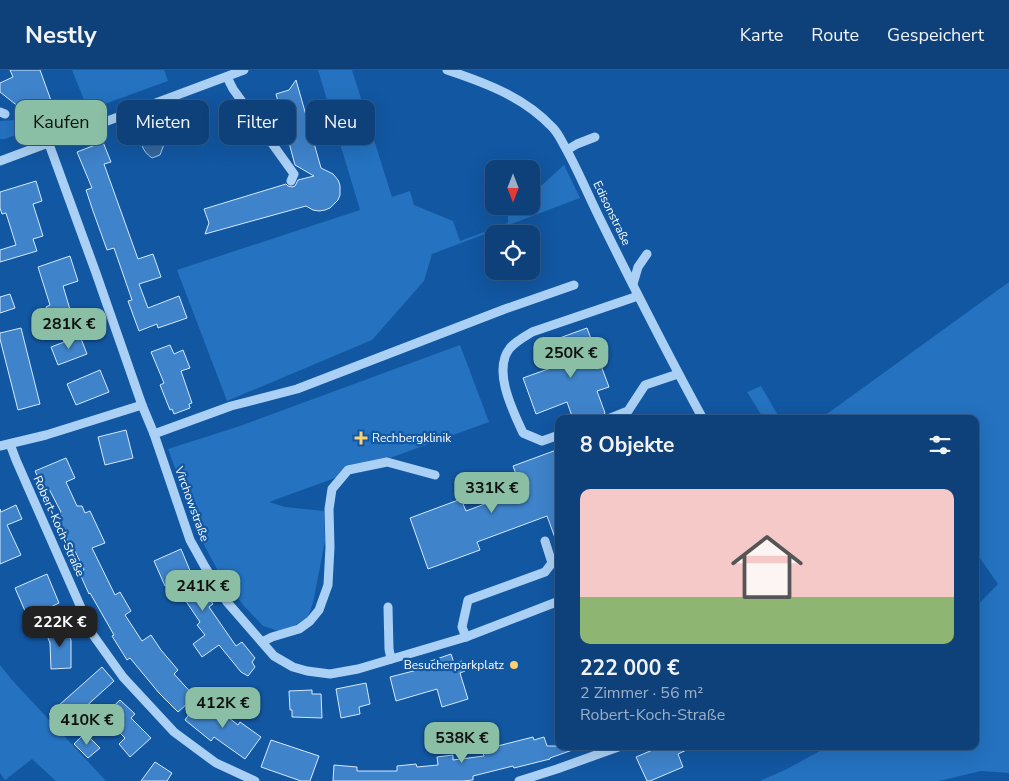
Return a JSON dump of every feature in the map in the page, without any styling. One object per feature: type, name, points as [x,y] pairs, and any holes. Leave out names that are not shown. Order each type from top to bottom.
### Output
[{"type":"street","points":[[107,122],[244,70]]},
{"type":"street","name":"Edisonstraße","points":[[447,70],[477,80],[528,105],[554,129],[567,150],[638,296],[701,415]]},
{"type":"street","points":[[227,77],[232,89],[294,174],[291,181]]},
{"type":"street","points":[[567,150],[595,137]]},
{"type":"street","points":[[0,161],[46,145]]},
{"type":"street","name":"Virchowstraße","points":[[49,145],[154,434],[190,540],[227,602],[274,656],[293,667],[307,671],[330,674],[358,669],[466,637],[555,603]]},
{"type":"street","points":[[633,284],[638,267],[648,254]]},
{"type":"street","points":[[154,434],[231,406],[297,389],[505,309],[574,285]]},
{"type":"street","points":[[555,436],[542,441],[523,433],[511,408],[503,378],[503,364],[506,354],[518,341],[532,332],[638,296]]},
{"type":"street","points":[[618,415],[628,411],[645,385],[678,374]]},
{"type":"street","points":[[0,446],[46,435],[142,405]]},
{"type":"street","name":"Robert-Koch-Straße","points":[[10,444],[93,635],[123,678],[174,732],[216,763],[255,781]]},
{"type":"street","points":[[262,642],[272,637],[298,630],[310,621],[319,610],[328,585],[329,509],[332,489],[348,470],[387,462],[435,475]]},
{"type":"street","points":[[466,637],[462,627],[468,600],[545,572],[552,563],[545,541]]},
{"type":"street","points":[[388,607],[391,659]]},
{"type":"street","points":[[519,781],[610,750]]},
{"type":"shaded area","points":[[72,70],[164,70],[168,81],[107,103],[107,100],[84,100]]},
{"type":"shaded area","points":[[318,70],[352,70],[361,100],[327,100]]},
{"type":"shaded area","points":[[15,120],[15,135],[0,139],[0,121]]},
{"type":"shaded area","points":[[375,143],[392,197],[410,191],[414,205],[453,221],[460,241],[485,232],[485,234],[432,254],[424,281],[372,340],[227,401],[177,270],[360,210],[340,145],[375,145]]},
{"type":"shaded area","points":[[164,145],[160,155],[152,158],[142,146]]},
{"type":"shaded area","points":[[564,165],[580,198],[540,213],[540,187]]},
{"type":"shaded area","points":[[508,215],[535,215],[509,225],[503,225],[508,223]]},
{"type":"shaded area","points":[[1009,282],[1009,773],[981,771],[939,781],[760,781],[822,750],[979,750],[979,604],[998,584],[979,557],[979,415],[826,415]]},
{"type":"shaded area","points":[[460,345],[489,422],[269,502],[285,507],[324,511],[325,541],[313,603],[308,617],[294,626],[279,631],[263,626],[244,606],[219,573],[202,541],[168,449],[240,426]]},
{"type":"shaded area","points":[[761,386],[778,415],[761,415],[747,392]]},
{"type":"shaded area","points":[[0,665],[106,781],[56,781],[32,759],[5,780],[0,773]]},
{"type":"building","points":[[10,70],[40,70],[51,100],[15,100],[15,104],[0,92],[0,83],[13,77]]},
{"type":"building","points":[[296,80],[306,115],[306,145],[314,145],[321,168],[333,174],[338,180],[340,195],[338,200],[325,210],[313,210],[306,206],[205,234],[209,223],[204,209],[286,184],[292,187],[295,186],[298,180],[314,176],[295,165],[290,145],[296,145],[296,100],[278,100],[276,94],[289,90]]},
{"type":"building","points":[[95,145],[104,145],[111,162],[104,164],[138,259],[153,254],[161,277],[139,284],[148,308],[179,296],[187,318],[158,328],[157,324],[139,331],[128,301],[132,300],[114,248],[107,250],[93,211],[86,190],[92,188],[77,152]]},
{"type":"building","points":[[36,181],[42,201],[33,204],[43,236],[33,239],[37,251],[0,262],[0,250],[16,245],[6,213],[2,214],[0,208],[0,192]]},
{"type":"building","points":[[70,256],[78,281],[63,286],[72,316],[51,322],[46,307],[50,305],[38,267]]},
{"type":"building","points":[[10,294],[15,308],[0,313],[0,297]]},
{"type":"building","points":[[21,328],[40,404],[18,410],[0,333]]},
{"type":"building","points":[[587,328],[609,387],[597,391],[605,413],[604,415],[572,415],[567,402],[536,414],[523,378],[562,364],[554,340]]},
{"type":"building","points":[[80,336],[87,354],[58,365],[51,347]]},
{"type":"building","points":[[170,345],[174,354],[183,350],[190,368],[181,371],[192,403],[189,404],[190,408],[174,414],[172,409],[170,410],[160,385],[164,383],[151,352]]},
{"type":"building","points":[[100,370],[109,392],[76,405],[67,384]]},
{"type":"building","points":[[126,430],[133,458],[105,465],[98,437]]},
{"type":"building","points":[[555,450],[555,538],[547,516],[477,542],[480,550],[428,569],[410,518],[461,499],[466,511],[522,490],[513,466]]},
{"type":"building","points":[[66,458],[75,478],[66,482],[77,506],[82,506],[85,513],[90,511],[105,543],[92,548],[115,595],[120,592],[131,611],[125,615],[142,641],[151,635],[178,670],[174,674],[195,697],[178,712],[159,693],[130,658],[127,660],[89,594],[79,572],[84,570],[55,515],[61,512],[49,489],[44,491],[35,471]]},
{"type":"building","points":[[16,505],[22,519],[7,525],[21,555],[0,564],[0,509],[1,512]]},
{"type":"building","points":[[181,549],[196,585],[199,583],[213,604],[209,607],[236,646],[242,642],[255,658],[252,662],[255,667],[248,676],[241,672],[219,645],[202,657],[193,644],[205,635],[197,625],[200,622],[173,582],[165,586],[154,561]]},
{"type":"building","points":[[47,574],[59,603],[40,612],[41,615],[29,620],[15,588]]},
{"type":"building","points":[[63,625],[71,640],[71,668],[51,669],[50,643],[46,633]]},
{"type":"building","points":[[451,654],[454,663],[462,661],[465,671],[460,673],[468,699],[442,707],[437,689],[396,701],[390,677],[429,667],[428,662]]},
{"type":"building","points":[[102,667],[114,681],[62,728],[49,714]]},
{"type":"building","points":[[366,683],[370,704],[359,707],[360,714],[341,718],[336,689]]},
{"type":"building","points":[[312,690],[312,694],[321,694],[322,718],[292,717],[289,691]]},
{"type":"building","points":[[120,700],[135,714],[131,718],[151,738],[130,757],[119,744],[125,738],[103,716]]},
{"type":"building","points":[[198,701],[205,708],[210,703],[238,725],[240,722],[261,737],[245,759],[214,737],[211,741],[185,720]]},
{"type":"building","points":[[85,733],[100,748],[88,758],[74,744]]},
{"type":"building","points":[[533,737],[534,740],[544,737],[547,746],[555,746],[555,750],[572,750],[550,759],[473,776],[473,780],[333,781],[334,765],[357,767],[357,771],[397,771],[397,766],[416,764],[417,767],[438,765],[437,757],[453,755],[453,760],[484,756],[482,750]]},
{"type":"building","points":[[271,740],[319,756],[310,781],[301,781],[261,767]]},
{"type":"building","points":[[653,750],[686,750],[678,754],[683,767],[650,781],[647,781],[636,757]]},
{"type":"building","points":[[155,762],[172,773],[167,781],[141,781]]},
{"type":"place","name":"Rechbergklinik","points":[[361,438]]},
{"type":"place","name":"Besucherparkplatz","points":[[514,665]]}]
